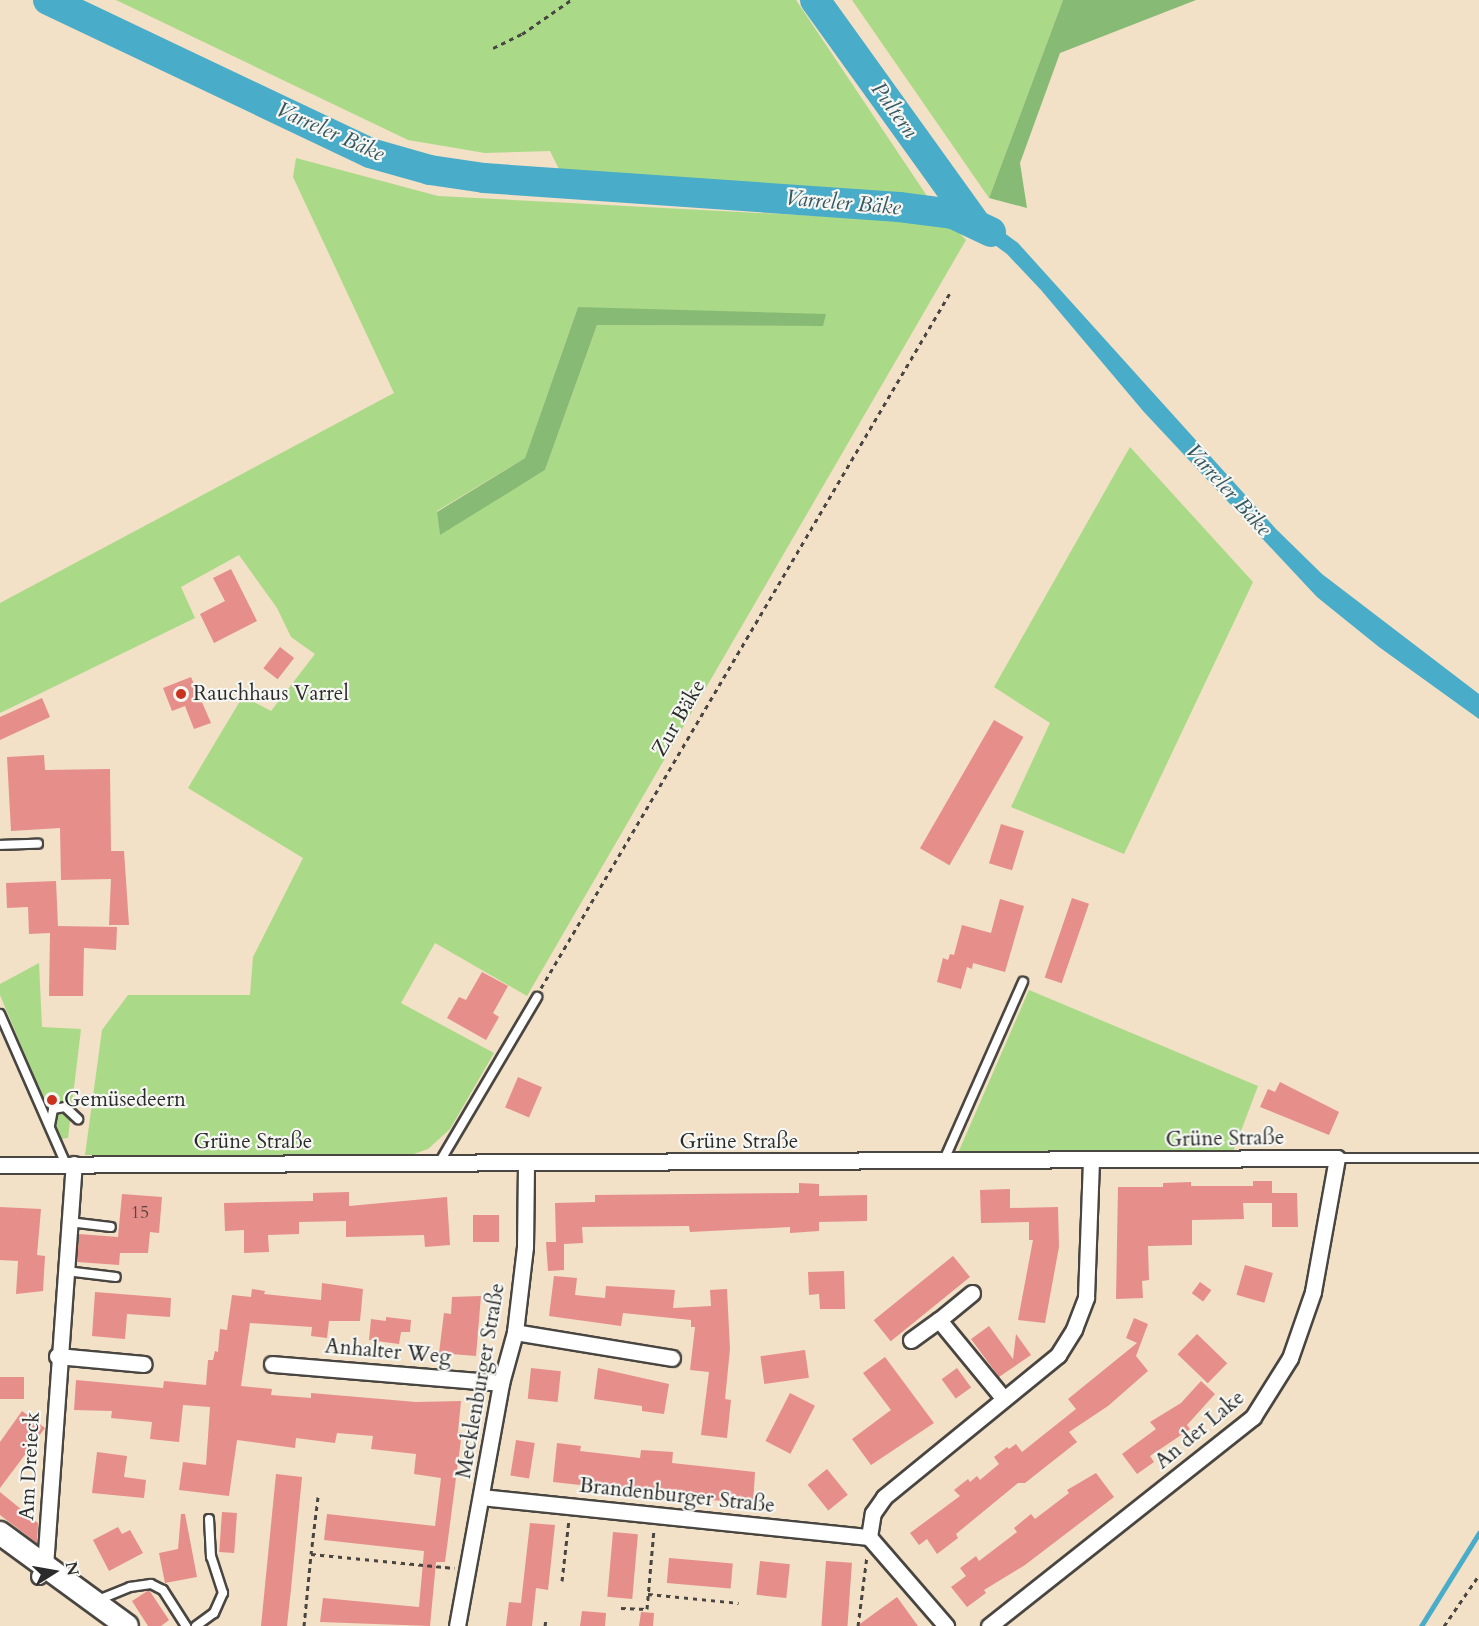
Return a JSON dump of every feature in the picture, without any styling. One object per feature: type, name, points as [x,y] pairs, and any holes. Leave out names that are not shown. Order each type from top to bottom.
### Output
[{"type":"main road","points":[[0,1533],[42,1571],[94,1602],[127,1626]]},
{"type":"street","name":"Grüne Straße","points":[[0,1165],[944,1160],[1090,1162],[1337,1158]]},
{"type":"street","name":"An der Lake","points":[[989,1626],[1253,1417],[1290,1359],[1313,1292],[1337,1158]]},
{"type":"street","points":[[946,1626],[869,1537],[873,1514],[884,1497],[1058,1355],[1074,1329],[1086,1297],[1090,1162]]},
{"type":"street","name":"Am Dreieck","points":[[42,1571],[69,1222],[70,1164]]},
{"type":"street","name":"Mecklenburger Straße","points":[[457,1626],[501,1383],[515,1332],[525,1247],[526,1164]]},
{"type":"street","points":[[910,1340],[972,1293]]},
{"type":"street","points":[[939,1320],[1004,1399]]},
{"type":"street","points":[[515,1332],[672,1358]]},
{"type":"street","points":[[57,1356],[144,1364]]},
{"type":"street","name":"Anhalter Weg","points":[[272,1364],[501,1383]]},
{"type":"street","name":"Brandenburger Straße","points":[[481,1497],[869,1537]]},
{"type":"lane","points":[[0,845],[38,844]]},
{"type":"lane","points":[[944,1160],[1023,982]]},
{"type":"lane","points":[[439,1163],[537,997]]},
{"type":"lane","points":[[0,1014],[50,1127],[70,1164]]},
{"type":"lane","points":[[50,1127],[53,1109],[65,1107],[78,1119]]},
{"type":"lane","name":"Grüne Straße","points":[[1337,1158],[1479,1158]]},
{"type":"lane","points":[[69,1222],[111,1227]]},
{"type":"lane","points":[[64,1271],[116,1276]]},
{"type":"lane","points":[[196,1626],[214,1613],[223,1593],[211,1557],[209,1519]]},
{"type":"lane","points":[[94,1602],[130,1587],[151,1584],[163,1590],[186,1626]]},
{"type":"path","points":[[494,48],[522,34],[571,0]]},
{"type":"path","name":"Zur Bäke","points":[[537,997],[951,291]]},
{"type":"path","points":[[304,1626],[318,1497]]},
{"type":"path","points":[[562,1581],[571,1506]]},
{"type":"path","points":[[621,1608],[646,1609],[654,1514]]},
{"type":"path","points":[[858,1626],[869,1537]]},
{"type":"path","points":[[311,1554],[468,1568]]},
{"type":"path","points":[[1444,1626],[1479,1575]]},
{"type":"path","points":[[648,1594],[739,1603]]},
{"type":"path","points":[[545,1626],[546,1619]]},
{"type":"green space","points":[[116,0],[796,0],[931,202],[562,175],[550,151],[485,153],[408,140]]},
{"type":"green space","points":[[852,0],[1063,0],[989,198]]},
{"type":"green space","points":[[1063,0],[1196,0],[1060,53],[1020,163],[1027,208],[989,198]]},
{"type":"green space","points":[[296,158],[438,196],[950,223],[966,240],[527,996],[435,943],[401,1003],[494,1053],[450,1129],[428,1149],[411,1155],[85,1155],[102,1030],[128,995],[250,995],[253,957],[303,858],[188,788],[243,696],[271,711],[315,654],[291,637],[277,608],[239,555],[181,587],[195,618],[0,713],[0,603],[394,393],[293,177]],"holes":[[[578,307],[823,326],[597,325],[545,470],[440,534],[437,511],[525,458]]]},
{"type":"green space","points":[[578,307],[826,314],[823,326],[597,325],[545,470],[440,535],[437,512],[525,458]]},
{"type":"green space","points":[[1130,447],[1253,582],[1124,854],[1011,807],[1050,723],[994,687]]},
{"type":"green space","points":[[39,963],[42,1027],[81,1029],[68,1138],[60,1139],[0,995],[0,984]]},
{"type":"green space","points":[[1029,990],[1258,1086],[1233,1152],[958,1153]]},
{"type":"water","points":[[977,213],[1018,243],[1276,529],[1322,574],[1479,694],[1479,719],[1379,647],[1317,597],[1144,412],[1041,290],[1007,254],[953,214]]},
{"type":"building","points":[[231,569],[257,621],[214,643],[200,614],[225,601],[213,578]]},
{"type":"building","points":[[280,647],[294,658],[278,679],[263,668]]},
{"type":"building","points":[[191,677],[211,723],[194,729],[185,706],[172,711],[163,688]]},
{"type":"building","points":[[42,698],[50,717],[0,740],[0,717]]},
{"type":"building","points":[[994,720],[1023,737],[949,865],[920,848]]},
{"type":"building","points":[[44,755],[45,770],[110,769],[111,851],[124,851],[129,925],[109,925],[111,879],[61,880],[60,828],[11,831],[7,757]]},
{"type":"building","points":[[1001,824],[1024,831],[1012,870],[989,863]]},
{"type":"building","points":[[56,881],[58,926],[117,927],[116,950],[84,948],[83,996],[49,996],[50,933],[29,934],[28,907],[7,908],[6,883]]},
{"type":"building","points":[[1072,898],[1089,904],[1062,983],[1045,977]]},
{"type":"building","points":[[1000,899],[1024,906],[1005,972],[973,963],[972,969],[967,967],[961,989],[937,982],[943,958],[948,960],[950,954],[954,955],[962,925],[991,933]]},
{"type":"building","points":[[482,972],[508,986],[493,1013],[499,1017],[486,1040],[447,1018],[459,997],[466,1000]]},
{"type":"building","points":[[518,1077],[542,1087],[529,1118],[505,1107]]},
{"type":"building","points":[[1280,1082],[1339,1112],[1329,1135],[1260,1107],[1268,1089],[1275,1092]]},
{"type":"building","points":[[1253,1181],[1272,1181],[1272,1193],[1297,1193],[1298,1227],[1272,1227],[1272,1203],[1243,1203],[1244,1219],[1192,1220],[1192,1245],[1148,1246],[1149,1280],[1142,1281],[1143,1298],[1116,1299],[1118,1187],[1163,1187],[1163,1183],[1191,1182],[1191,1186],[1253,1186]]},
{"type":"building","points":[[799,1183],[819,1184],[819,1196],[867,1195],[867,1221],[819,1222],[819,1231],[790,1233],[790,1227],[690,1232],[689,1226],[582,1227],[583,1243],[564,1244],[564,1270],[548,1271],[546,1242],[556,1242],[555,1203],[595,1202],[595,1195],[799,1193]]},
{"type":"building","points":[[1010,1189],[1010,1208],[1058,1207],[1059,1247],[1045,1323],[1018,1320],[1033,1240],[1029,1240],[1029,1222],[981,1223],[980,1190]]},
{"type":"building","points":[[349,1192],[349,1206],[447,1197],[450,1245],[425,1247],[424,1235],[346,1237],[346,1221],[299,1222],[299,1234],[268,1235],[269,1252],[244,1253],[244,1230],[225,1231],[224,1203],[313,1201],[313,1193]]},
{"type":"building","points":[[122,1194],[162,1197],[159,1233],[150,1232],[148,1253],[120,1253],[119,1265],[77,1262],[79,1234],[118,1237]]},
{"type":"building","points":[[0,1207],[41,1209],[37,1255],[45,1256],[43,1291],[16,1294],[18,1261],[0,1260]]},
{"type":"building","points":[[473,1215],[499,1215],[499,1242],[473,1242]]},
{"type":"building","points":[[953,1256],[970,1277],[891,1341],[874,1320]]},
{"type":"building","points":[[1245,1265],[1273,1273],[1264,1303],[1236,1295]]},
{"type":"building","points":[[844,1271],[845,1309],[820,1309],[819,1294],[809,1295],[808,1272]]},
{"type":"building","points":[[554,1276],[577,1278],[575,1295],[605,1298],[606,1286],[675,1290],[673,1308],[711,1306],[710,1290],[727,1289],[730,1349],[725,1399],[731,1400],[727,1438],[701,1435],[709,1372],[690,1370],[695,1327],[691,1327],[691,1320],[623,1313],[621,1326],[549,1316]]},
{"type":"building","points":[[1200,1282],[1211,1290],[1203,1302],[1192,1293]]},
{"type":"building","points":[[322,1283],[363,1289],[360,1321],[329,1321],[327,1338],[311,1336],[312,1327],[250,1323],[241,1386],[272,1389],[271,1395],[311,1398],[311,1393],[416,1402],[461,1401],[458,1432],[462,1432],[445,1562],[436,1562],[430,1626],[320,1622],[323,1598],[419,1607],[424,1551],[324,1540],[327,1514],[435,1526],[441,1478],[414,1474],[416,1454],[371,1449],[373,1436],[337,1433],[335,1443],[296,1438],[295,1448],[237,1440],[229,1496],[179,1490],[183,1462],[206,1465],[210,1407],[183,1405],[179,1442],[150,1439],[152,1422],[111,1418],[112,1411],[74,1410],[76,1380],[163,1388],[164,1381],[206,1385],[208,1360],[213,1360],[215,1351],[218,1352],[220,1329],[227,1330],[232,1295],[251,1297],[252,1289],[265,1291],[264,1294],[321,1300]]},
{"type":"building","points":[[95,1292],[171,1298],[170,1317],[127,1314],[125,1339],[92,1336]]},
{"type":"building","points":[[481,1296],[476,1356],[439,1353],[444,1313],[451,1314],[452,1297]]},
{"type":"building","points":[[386,1317],[411,1320],[410,1332],[401,1332],[399,1344],[369,1340],[371,1319],[386,1321]]},
{"type":"building","points":[[1134,1318],[1148,1324],[1136,1356],[1148,1371],[1108,1406],[1069,1432],[1077,1442],[1025,1483],[1018,1483],[956,1534],[958,1538],[937,1554],[927,1539],[919,1545],[910,1533],[960,1496],[954,1490],[968,1479],[970,1482],[977,1476],[980,1480],[999,1464],[994,1457],[1007,1447],[1009,1449],[1016,1444],[1022,1452],[1076,1409],[1068,1399],[1137,1343],[1126,1338]]},
{"type":"building","points":[[989,1326],[1013,1359],[1016,1334],[1031,1355],[999,1377],[971,1339]]},
{"type":"building","points":[[1197,1334],[1227,1363],[1208,1383],[1178,1354]]},
{"type":"building","points":[[805,1350],[809,1378],[764,1384],[760,1356]]},
{"type":"building","points":[[885,1357],[934,1423],[871,1465],[852,1439],[891,1410],[863,1373]]},
{"type":"building","points":[[531,1368],[561,1371],[558,1402],[528,1399]]},
{"type":"building","points":[[598,1368],[669,1384],[664,1414],[642,1411],[642,1406],[594,1399]]},
{"type":"building","points":[[957,1368],[971,1387],[956,1399],[942,1379]]},
{"type":"building","points":[[0,1377],[24,1377],[24,1399],[0,1399]]},
{"type":"building","points":[[1201,1381],[1215,1394],[1187,1425],[1190,1429],[1150,1456],[1154,1462],[1137,1474],[1122,1454],[1156,1429],[1150,1422],[1181,1403]]},
{"type":"building","points":[[790,1393],[815,1406],[790,1454],[765,1441]]},
{"type":"building","points":[[22,1411],[45,1428],[0,1488],[0,1442]]},
{"type":"building","points":[[516,1440],[535,1443],[529,1479],[510,1476]]},
{"type":"building","points":[[557,1443],[581,1446],[580,1451],[640,1458],[641,1450],[673,1452],[672,1463],[755,1472],[753,1504],[681,1497],[682,1490],[654,1488],[653,1493],[553,1482]]},
{"type":"building","points":[[97,1452],[127,1456],[124,1477],[146,1480],[144,1498],[92,1493]]},
{"type":"building","points":[[827,1469],[848,1495],[828,1510],[808,1485]]},
{"type":"building","points":[[1096,1473],[1114,1497],[1025,1565],[984,1590],[986,1593],[967,1607],[951,1587],[966,1576],[960,1568],[976,1556],[979,1561],[1017,1532],[1014,1528],[1031,1514],[1035,1519],[1069,1493],[1067,1490]]},
{"type":"building","points":[[276,1474],[302,1477],[291,1589],[287,1626],[261,1626]]},
{"type":"building","points":[[0,1492],[38,1523],[37,1543],[0,1515]]},
{"type":"building","points":[[222,1512],[237,1513],[234,1553],[219,1552]]},
{"type":"building","points":[[181,1514],[185,1514],[197,1577],[165,1583],[159,1553],[178,1549]]},
{"type":"building","points":[[530,1523],[555,1525],[548,1590],[536,1588],[532,1626],[506,1626],[509,1602],[521,1603]]},
{"type":"building","points":[[118,1527],[122,1534],[130,1530],[143,1553],[109,1571],[93,1540]]},
{"type":"building","points":[[613,1532],[638,1534],[632,1599],[607,1597]]},
{"type":"building","points":[[669,1558],[733,1564],[731,1588],[667,1583]]},
{"type":"building","points":[[760,1561],[790,1564],[786,1598],[756,1595]]},
{"type":"building","points":[[826,1561],[852,1563],[848,1626],[821,1626]]},
{"type":"building","points":[[149,1590],[169,1620],[161,1626],[148,1626],[132,1601]]},
{"type":"building","points":[[897,1597],[918,1626],[857,1626]]},
{"type":"building","points":[[582,1611],[606,1613],[605,1626],[580,1626]]},
{"type":"building","points":[[641,1612],[654,1613],[653,1626],[639,1626]]},
{"type":"waterway","name":"Varreler Bäke","points":[[48,0],[370,153],[430,170],[484,178],[899,207],[953,214],[991,232]]},
{"type":"waterway","name":"Pultern","points":[[815,0],[974,221]]},
{"type":"waterway","points":[[1421,1626],[1479,1533]]},
{"type":"place","name":"Rauchhaus Varrel","points":[[181,694]]},
{"type":"place","name":"Gemüsedeern","points":[[52,1100]]}]
